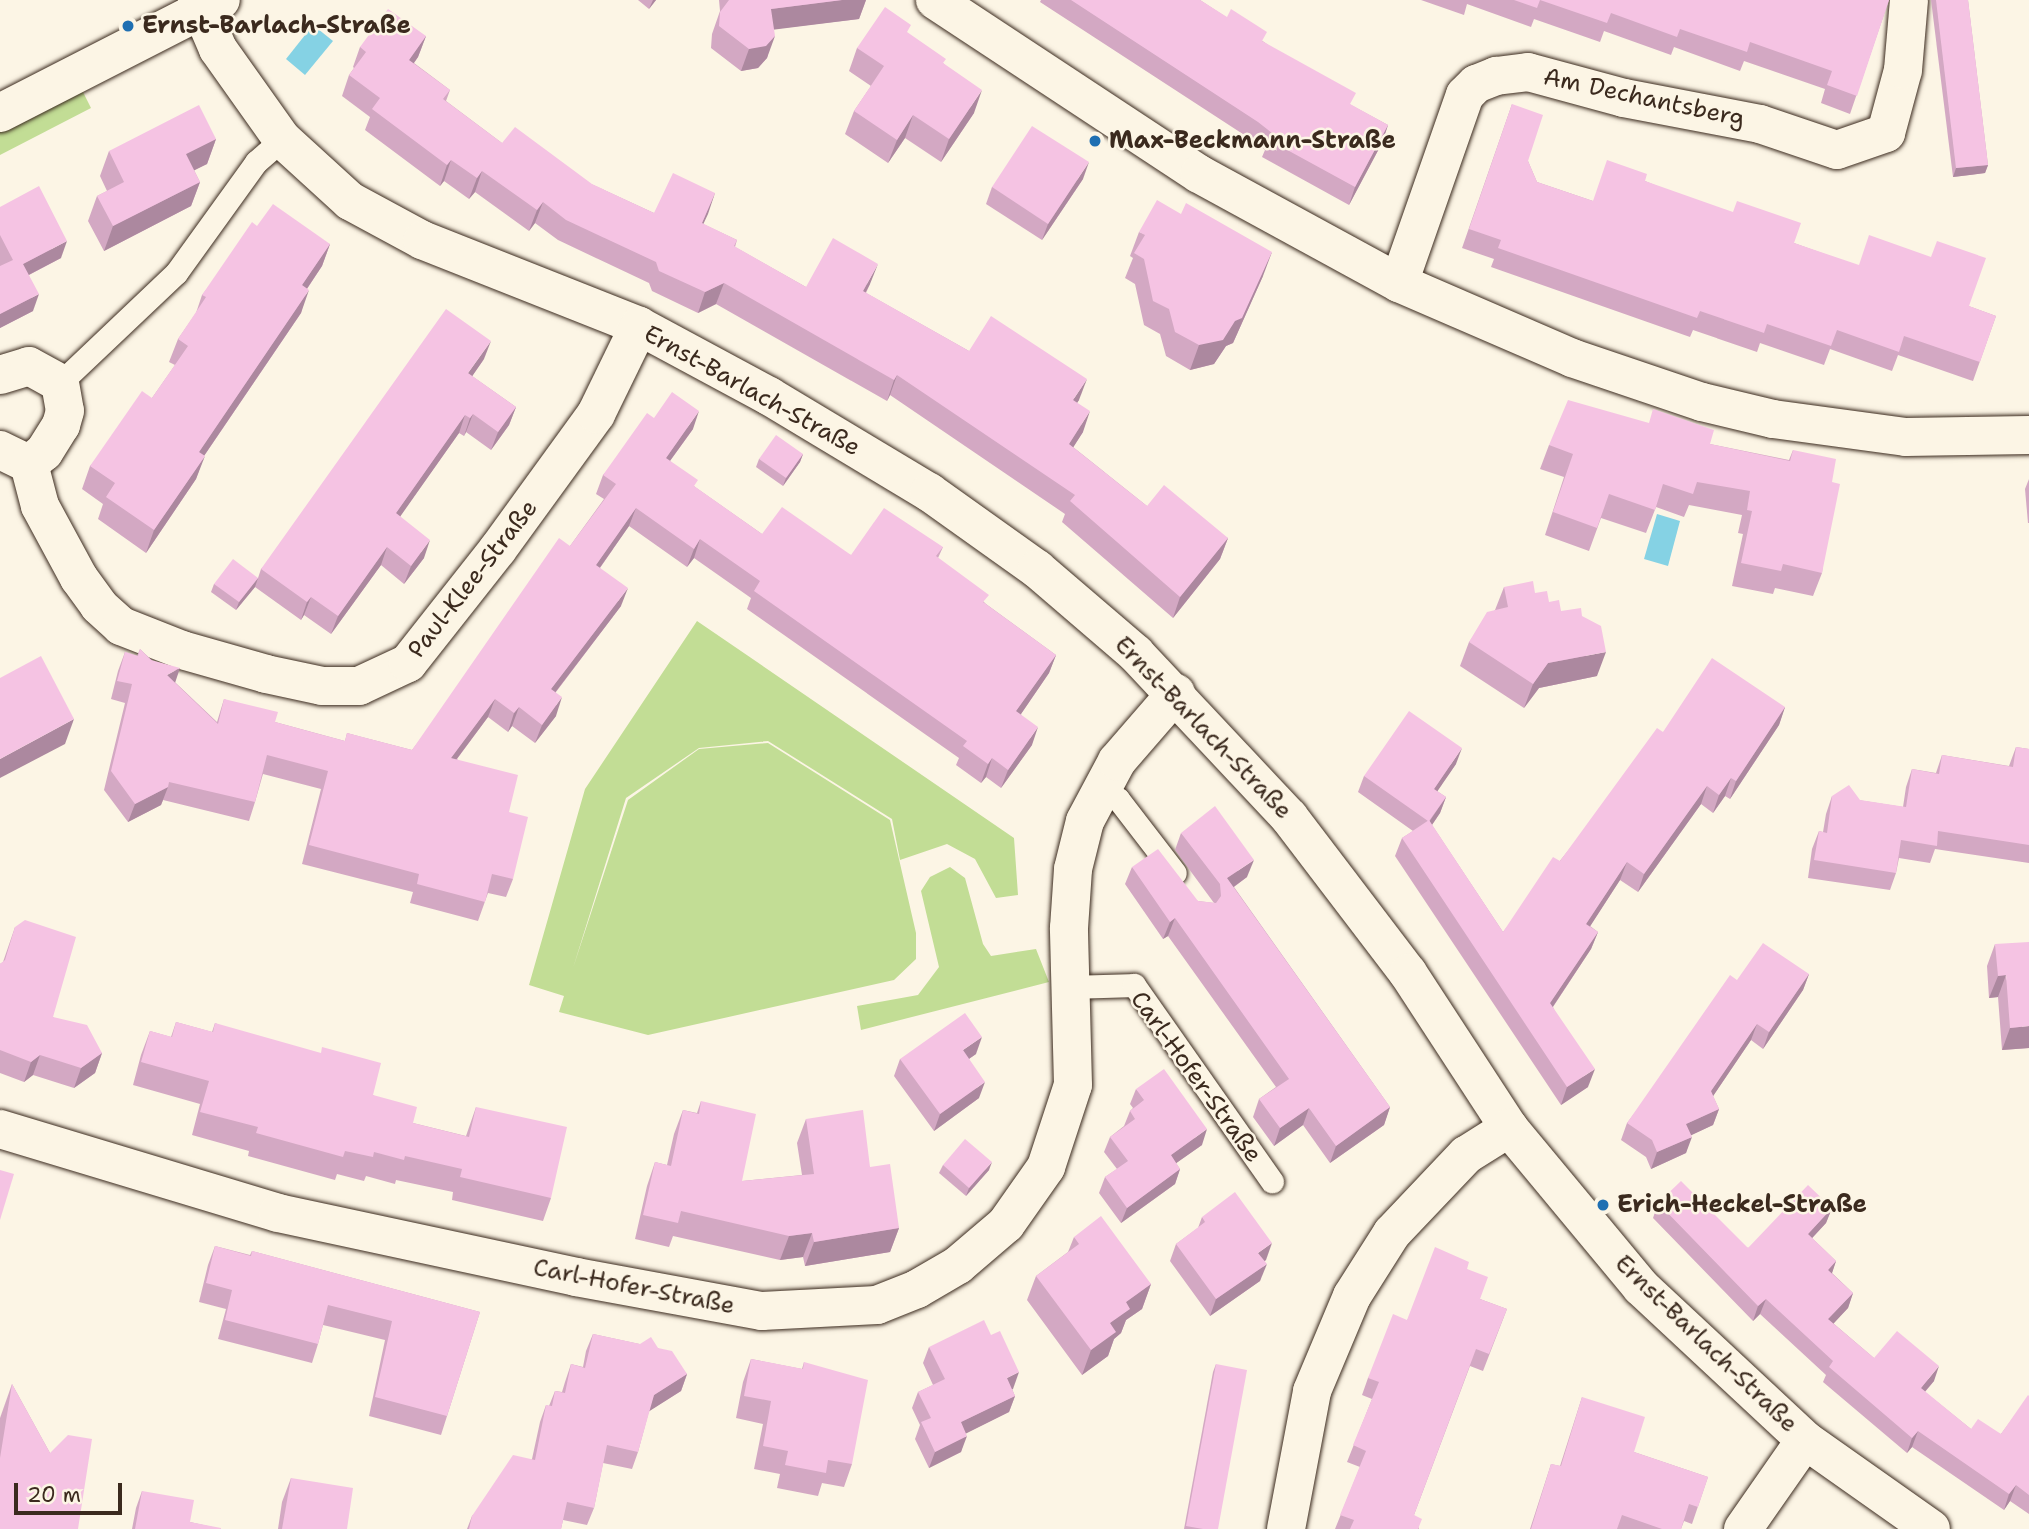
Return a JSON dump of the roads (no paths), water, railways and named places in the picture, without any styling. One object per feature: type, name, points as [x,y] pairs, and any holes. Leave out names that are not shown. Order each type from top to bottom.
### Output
[{"type":"street","points":[[936,0],[1199,174],[1399,283],[1572,358],[1702,402],[1773,419],[1906,437],[2029,435]]},
{"type":"street","name":"Am Dechantsberg","points":[[1399,283],[1465,95],[1476,84],[1496,76],[1528,72],[1623,98],[1760,124],[1838,150],[1886,133],[1903,70],[1909,0]]},
{"type":"street","points":[[0,113],[206,3]]},
{"type":"street","name":"Ernst-Barlach-Straße","points":[[206,3],[218,48],[282,139],[319,176],[383,220],[639,326],[769,396],[929,492],[1037,569],[1176,693],[1289,817],[1365,912],[1509,1128],[1641,1287],[1805,1440],[1931,1529]]},
{"type":"street","name":"Paul-Klee-Straße","points":[[60,383],[65,411],[61,425],[44,452],[14,457],[79,578],[99,606],[121,626],[266,674],[322,686],[359,685],[408,663],[474,580],[596,414],[639,326]]},
{"type":"street","points":[[0,375],[29,366],[60,383]]},
{"type":"street","name":"Carl-Hofer-Straße","points":[[0,1129],[278,1213],[576,1277],[762,1311],[877,1305],[917,1289],[958,1265],[1006,1224],[1046,1167],[1073,1085],[1069,928],[1073,869],[1098,788],[1147,720],[1176,693]]},
{"type":"street","points":[[1286,1529],[1312,1391],[1352,1296],[1392,1233],[1466,1155],[1509,1128]]},
{"type":"street","points":[[1743,1529],[1805,1440]]},
{"type":"lane","points":[[60,383],[176,273],[256,162],[282,139]]},
{"type":"lane","points":[[1098,788],[1118,799],[1185,887]]},
{"type":"lane","name":"Carl-Hofer-Straße","points":[[1072,987],[1134,985],[1272,1181]]},
{"type":"water","points":[[313,25],[333,41],[305,75],[286,59]]},
{"type":"water","points":[[1657,514],[1680,521],[1668,566],[1644,559]]},
{"type":"place","name":"Ernst-Barlach-Straße","points":[[128,26]]},
{"type":"place","name":"Max-Beckmann-Straße","points":[[1095,141]]},
{"type":"place","name":"Erich-Heckel-Straße","points":[[1603,1205]]}]
